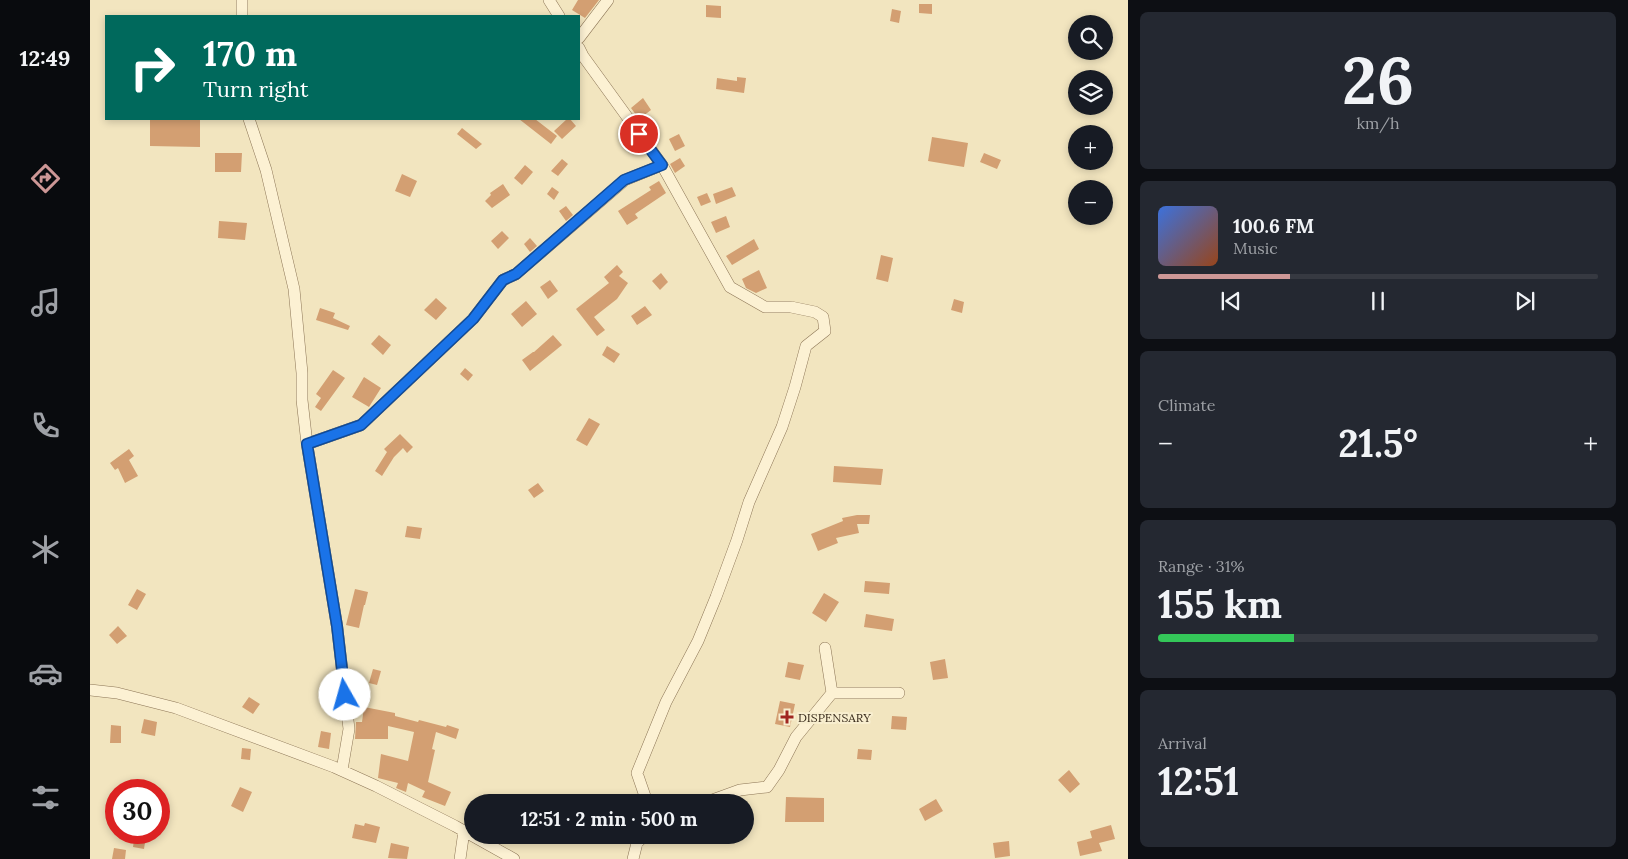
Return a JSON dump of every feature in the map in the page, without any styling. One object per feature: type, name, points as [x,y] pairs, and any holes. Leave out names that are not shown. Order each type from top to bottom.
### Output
[{"type":"street","points":[[242,0],[242,15]]},
{"type":"street","points":[[549,0],[558,15]]},
{"type":"street","points":[[580,37],[608,0]]},
{"type":"street","points":[[580,50],[662,165],[730,287],[764,307],[780,306],[815,312],[823,317],[825,331],[806,346],[782,426],[749,502],[716,597],[698,641],[666,702],[637,773],[644,794]]},
{"type":"street","points":[[249,120],[266,170],[294,290],[307,444],[337,626],[349,729],[342,770]]},
{"type":"street","points":[[307,444],[361,425],[473,319],[503,280],[516,274],[624,180],[662,165]]},
{"type":"street","points":[[729,794],[740,790],[767,787],[779,770],[796,737],[832,693],[826,648]]},
{"type":"street","points":[[90,690],[117,693],[176,708],[342,770],[464,831],[460,859]]},
{"type":"street","points":[[832,693],[899,693]]},
{"type":"street","points":[[487,844],[514,859]]},
{"type":"street","points":[[633,859],[637,844]]},
{"type":"building","points":[[578,0],[599,0],[585,18],[572,10]]},
{"type":"building","points":[[919,4],[932,4],[932,14],[919,13]]},
{"type":"building","points":[[706,5],[721,6],[721,18],[706,17]]},
{"type":"building","points":[[892,9],[901,11],[899,23],[890,21]]},
{"type":"building","points":[[737,77],[746,78],[744,93],[716,89],[717,78],[737,81]]},
{"type":"building","points":[[643,98],[651,110],[639,119],[631,108]]},
{"type":"building","points":[[150,120],[200,120],[200,147],[150,146]]},
{"type":"building","points":[[520,120],[536,120],[557,136],[551,144]]},
{"type":"building","points":[[566,120],[571,120],[576,126],[562,139],[554,131]]},
{"type":"building","points":[[462,128],[482,144],[476,149],[457,134]]},
{"type":"building","points":[[679,134],[685,146],[675,151],[669,139]]},
{"type":"building","points":[[932,137],[968,143],[964,167],[928,161]]},
{"type":"building","points":[[215,153],[242,153],[241,172],[215,172]]},
{"type":"building","points":[[984,153],[1001,160],[997,169],[980,162]]},
{"type":"building","points":[[680,158],[685,166],[675,173],[670,164]]},
{"type":"building","points":[[562,159],[568,164],[558,176],[551,171]]},
{"type":"building","points":[[525,165],[533,172],[522,185],[514,178]]},
{"type":"building","points":[[402,174],[417,181],[410,197],[395,191]]},
{"type":"building","points":[[659,181],[666,193],[635,214],[638,218],[627,225],[618,211],[651,190],[649,187]]},
{"type":"building","points":[[503,184],[510,195],[492,208],[485,201],[491,195],[490,193]]},
{"type":"building","points":[[552,187],[559,192],[554,200],[547,194]]},
{"type":"building","points":[[732,187],[736,196],[716,204],[713,194]]},
{"type":"building","points":[[707,193],[711,202],[701,206],[697,197]]},
{"type":"building","points":[[566,206],[573,215],[566,221],[559,211]]},
{"type":"building","points":[[726,216],[730,227],[716,233],[711,222]]},
{"type":"building","points":[[219,221],[247,223],[245,240],[218,238]]},
{"type":"building","points":[[502,231],[509,238],[498,249],[491,241]]},
{"type":"building","points":[[530,238],[537,246],[530,252],[524,244]]},
{"type":"building","points":[[754,239],[759,249],[732,265],[726,256]]},
{"type":"building","points":[[881,255],[893,258],[888,282],[876,279]]},
{"type":"building","points":[[617,265],[623,272],[619,276],[628,283],[617,299],[594,317],[605,330],[597,336],[576,309],[609,283],[604,277]]},
{"type":"building","points":[[759,270],[767,288],[756,293],[746,288],[742,279]]},
{"type":"building","points":[[661,273],[668,282],[660,290],[652,281]]},
{"type":"building","points":[[550,280],[558,291],[548,299],[540,287]]},
{"type":"building","points":[[436,298],[447,308],[436,320],[424,310]]},
{"type":"building","points":[[954,299],[964,302],[962,313],[951,310]]},
{"type":"building","points":[[526,301],[537,314],[522,327],[511,314]]},
{"type":"building","points":[[645,306],[652,315],[637,325],[631,316]]},
{"type":"building","points":[[320,308],[335,313],[333,318],[350,326],[348,330],[316,320]]},
{"type":"building","points":[[379,335],[391,345],[383,355],[371,344]]},
{"type":"building","points":[[553,335],[562,345],[530,371],[522,360]]},
{"type":"building","points":[[607,346],[620,354],[614,363],[602,355]]},
{"type":"building","points":[[465,368],[473,375],[468,381],[460,374]]},
{"type":"building","points":[[333,370],[345,378],[321,411],[315,407],[321,398],[316,394]]},
{"type":"building","points":[[364,377],[381,388],[369,407],[352,397]]},
{"type":"building","points":[[589,418],[600,424],[587,446],[576,440]]},
{"type":"building","points":[[400,434],[413,447],[407,453],[403,448],[394,457],[382,476],[375,471],[387,452],[384,449]]},
{"type":"building","points":[[129,449],[134,456],[129,460],[138,476],[125,483],[118,468],[115,470],[110,463]]},
{"type":"building","points":[[834,466],[883,469],[881,485],[833,482]]},
{"type":"building","points":[[538,483],[544,491],[534,498],[528,490]]},
{"type":"building","points":[[870,515],[869,524],[857,524],[859,533],[836,538],[838,543],[818,551],[811,534],[843,521],[842,518]]},
{"type":"building","points":[[407,526],[422,528],[420,539],[405,537]]},
{"type":"building","points":[[865,581],[890,583],[889,594],[864,592]]},
{"type":"building","points":[[137,589],[146,594],[137,610],[128,605]]},
{"type":"building","points":[[355,589],[368,592],[359,628],[346,625]]},
{"type":"building","points":[[824,593],[839,602],[826,622],[812,613]]},
{"type":"building","points":[[866,614],[894,619],[892,631],[864,627]]},
{"type":"building","points":[[118,626],[127,636],[117,644],[109,635]]},
{"type":"building","points":[[945,659],[948,678],[933,680],[930,662]]},
{"type":"building","points":[[788,662],[804,665],[800,680],[785,677]]},
{"type":"building","points":[[373,669],[381,671],[377,685],[369,683]]},
{"type":"building","points":[[249,697],[260,704],[253,714],[242,707]]},
{"type":"building","points":[[780,701],[795,704],[790,727],[775,724]]},
{"type":"building","points":[[364,707],[395,713],[395,716],[418,722],[419,720],[459,729],[456,739],[436,732],[432,749],[435,750],[428,782],[451,792],[445,806],[422,797],[425,791],[408,783],[406,792],[396,788],[398,783],[378,778],[381,754],[408,761],[414,732],[388,726],[388,739],[355,739],[356,722],[362,722]]},
{"type":"building","points":[[892,716],[907,717],[906,730],[891,729]]},
{"type":"building","points":[[144,719],[157,722],[155,736],[141,733]]},
{"type":"building","points":[[111,725],[121,726],[121,743],[110,743]]},
{"type":"building","points":[[321,731],[331,733],[329,749],[318,747]]},
{"type":"building","points":[[242,748],[251,749],[250,760],[241,759]]},
{"type":"building","points":[[858,749],[872,750],[871,760],[857,759]]},
{"type":"building","points":[[1069,770],[1080,784],[1070,793],[1058,780]]},
{"type":"building","points":[[240,787],[252,792],[243,812],[231,806]]},
{"type":"building","points":[[786,797],[824,798],[824,822],[785,822]]},
{"type":"building","points":[[936,799],[943,811],[925,821],[919,809]]},
{"type":"building","points":[[365,823],[380,827],[376,843],[352,838],[355,824],[364,826]]},
{"type":"building","points":[[1111,825],[1115,839],[1099,843],[1102,851],[1080,856],[1077,842],[1092,838],[1090,831]]},
{"type":"building","points":[[1009,841],[1010,856],[995,858],[993,843]]},
{"type":"building","points":[[391,843],[409,847],[407,859],[388,858]]},
{"type":"building","points":[[133,844],[145,844],[144,849],[133,847]]},
{"type":"building","points":[[114,848],[126,850],[125,859],[112,859]]},
{"type":"place","name":"DISPENSARY","points":[[787,717]]},
{"type":"route","points":[[345,695],[337,626],[307,444],[361,425],[473,319],[503,280],[516,274],[624,180],[662,165],[639,134]]}]
